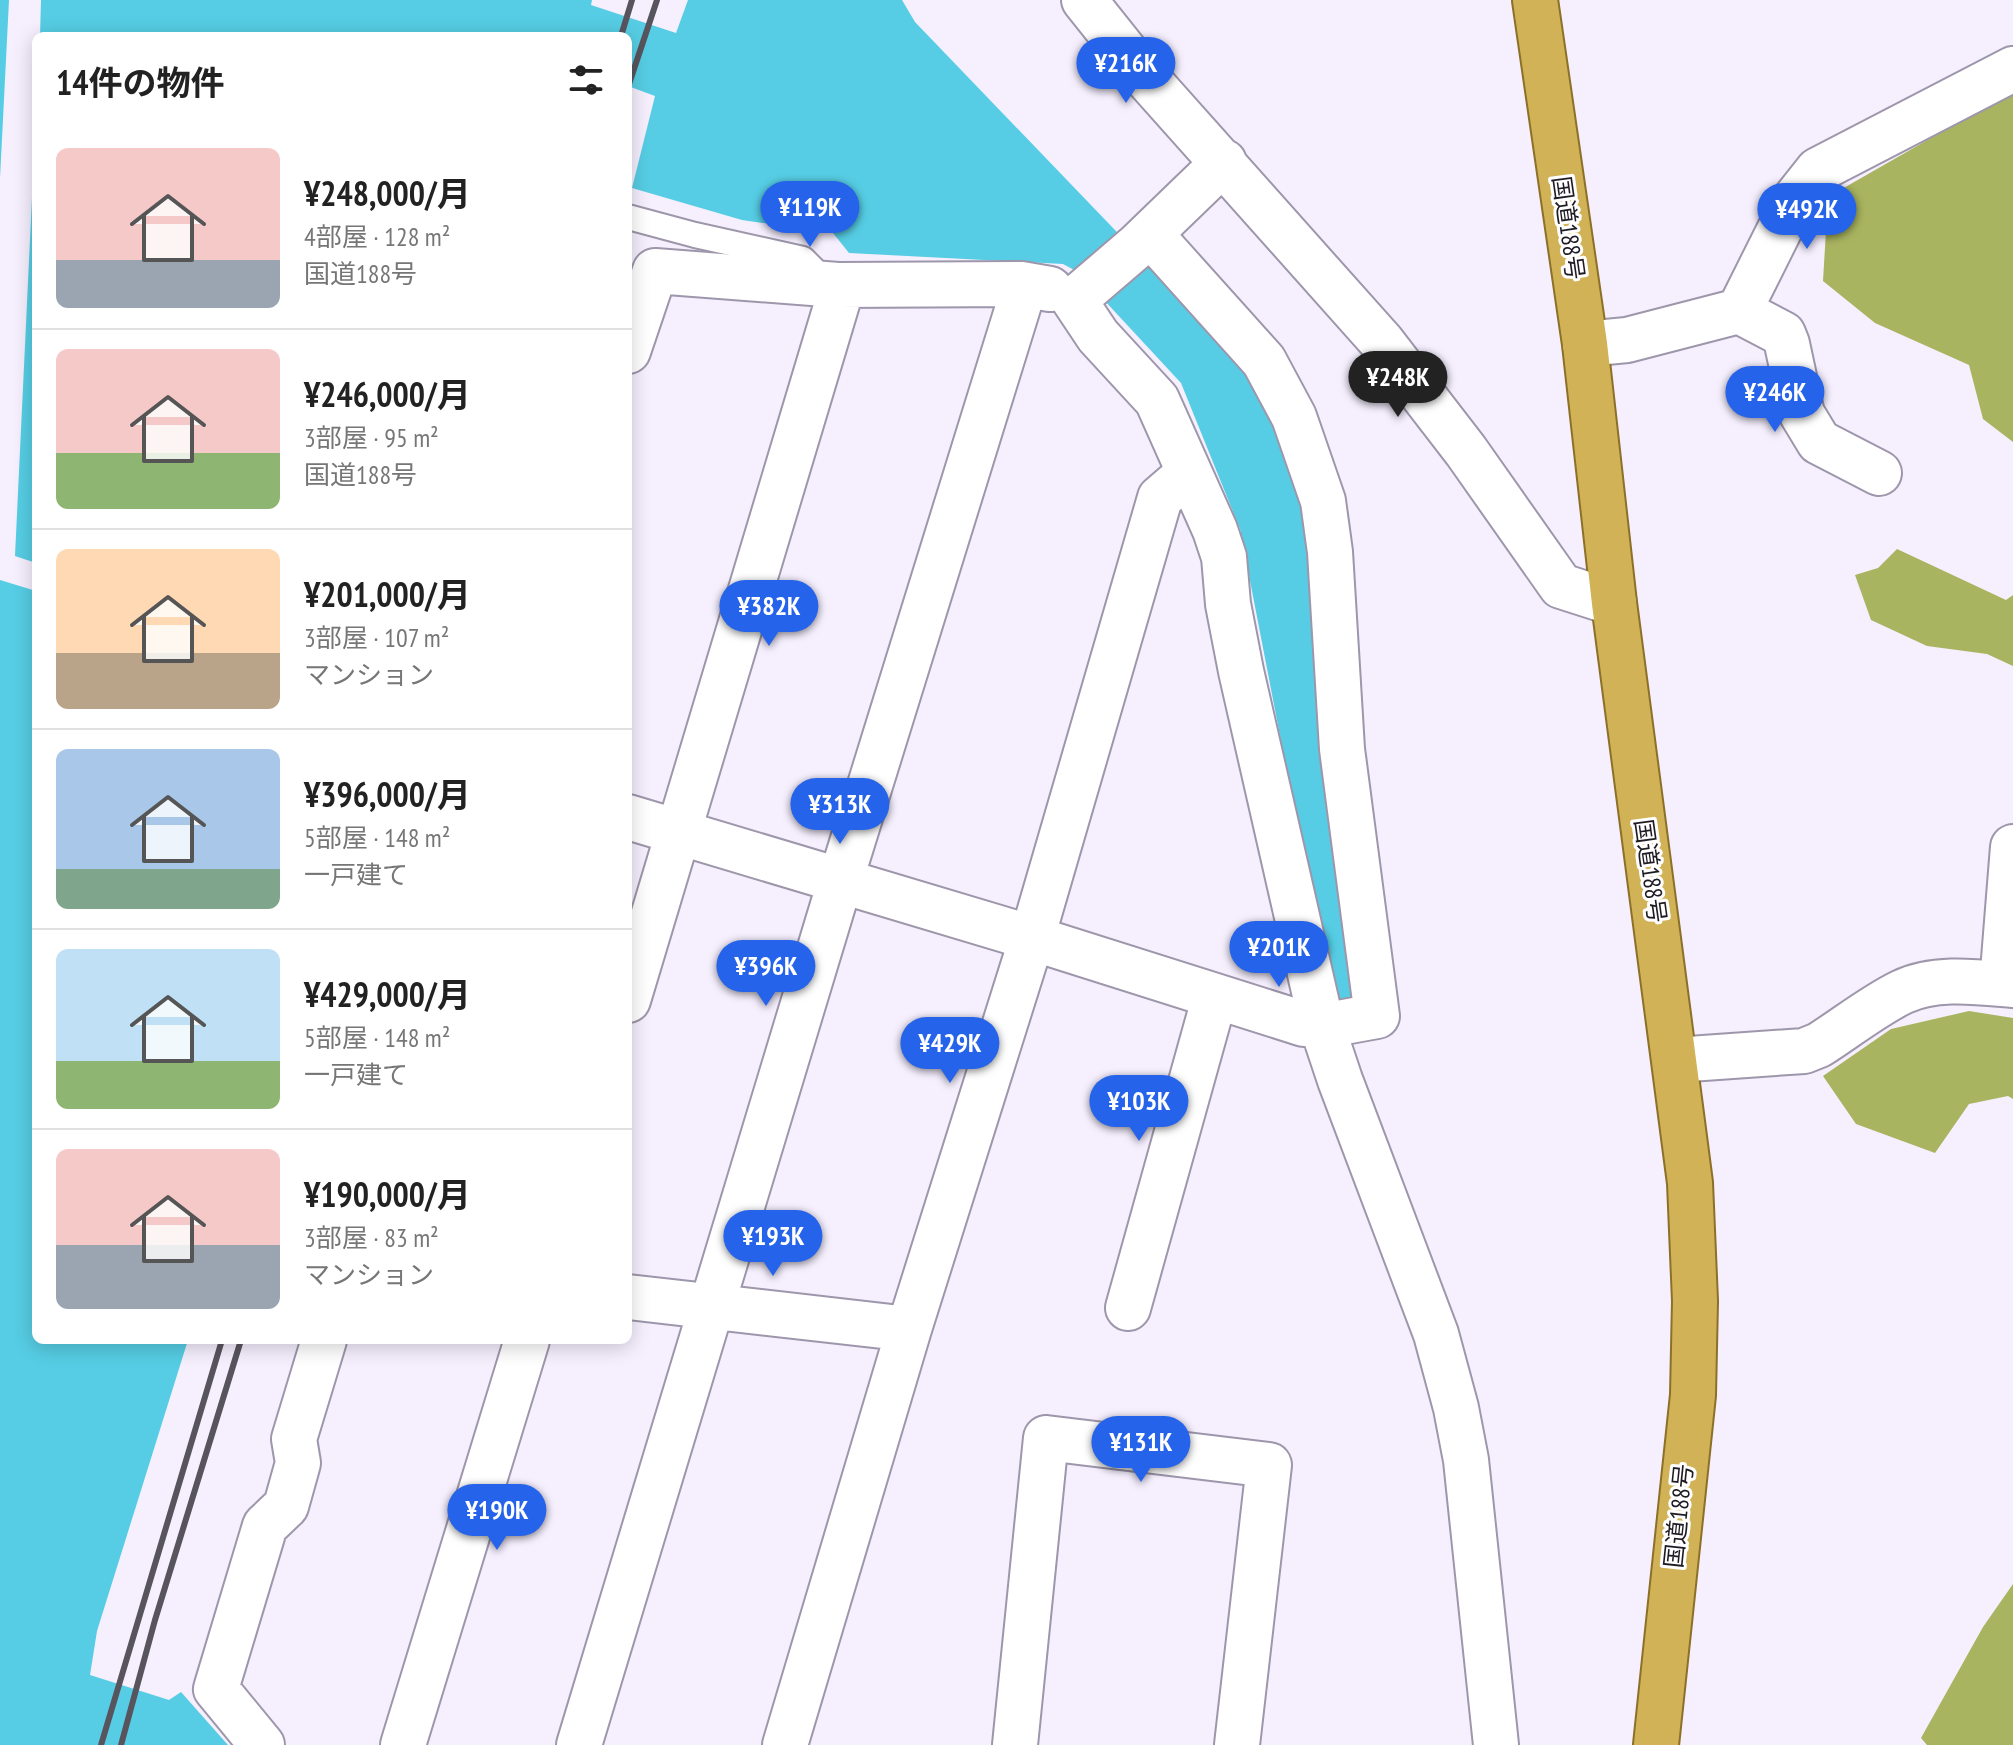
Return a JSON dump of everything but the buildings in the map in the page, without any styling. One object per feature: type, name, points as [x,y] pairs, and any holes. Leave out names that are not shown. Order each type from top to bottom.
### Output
[{"type":"highway","name":"国道188号","points":[[1535,0],[1585,344],[1614,603],[1690,1183],[1695,1301],[1693,1395],[1656,1745]]},
{"type":"street","points":[[1084,0],[1143,74],[1382,342],[1466,451],[1561,586],[1614,603]]},
{"type":"street","points":[[1739,311],[1795,199],[1818,170],[2013,69]]},
{"type":"street","points":[[1080,295],[1224,162]]},
{"type":"street","points":[[632,818],[1032,938],[1304,1024],[1342,1023],[1377,1016],[1342,749],[1330,552],[1323,501],[1294,417],[1264,361],[1143,240]]},
{"type":"street","points":[[632,339],[655,271],[827,284],[1021,284],[1080,295]]},
{"type":"street","points":[[632,987],[838,300],[827,284]]},
{"type":"street","points":[[579,1745],[840,882],[1019,304],[1021,284]]},
{"type":"street","points":[[1080,295],[1098,336],[1157,400],[1224,557],[1228,604],[1241,671],[1456,1408],[1466,1460],[1496,1745]]},
{"type":"street","points":[[1585,344],[1627,340],[1739,311],[1783,334],[1802,414],[1819,442],[1879,473]]},
{"type":"street","points":[[785,1745],[909,1329],[1032,938],[1160,498],[1189,473]]},
{"type":"street","points":[[1675,1060],[1804,1051],[1819,1045],[1904,991],[1929,984],[1954,982],[2008,985],[2013,847]]},
{"type":"street","points":[[1128,1308],[1215,996]]},
{"type":"street","points":[[632,1297],[909,1329]]},
{"type":"street","points":[[262,1745],[216,1689],[265,1526],[286,1506],[298,1463],[294,1439],[323,1344]]},
{"type":"street","points":[[403,1745],[526,1344]]},
{"type":"street","points":[[1015,1745],[1046,1438],[1269,1465],[1237,1745]]},
{"type":"lane","points":[[632,218],[803,259],[827,284]]},
{"type":"green space","points":[[2013,91],[2013,442],[1983,419],[1969,365],[1875,323],[1823,281],[1828,197]]},
{"type":"green space","points":[[1897,549],[2006,600],[2013,595],[2013,666],[1987,654],[1927,646],[1871,620],[1855,575],[1878,568]]},
{"type":"green space","points":[[1969,1011],[2013,1018],[2013,1099],[2008,1096],[1969,1104],[1935,1153],[1856,1124],[1823,1076],[1891,1029]]},
{"type":"green space","points":[[2013,1584],[2013,1745],[1927,1745],[1921,1738],[1983,1627]]},
{"type":"water","points":[[0,0],[592,0],[591,5],[676,33],[688,0],[902,0],[915,22],[1236,356],[1281,431],[1309,523],[1362,1007],[1340,1009],[1300,839],[1240,529],[1181,383],[1078,272],[1063,264],[849,253],[833,233],[742,220],[632,188],[655,96],[632,87],[632,32],[32,32],[32,1344],[187,1344],[97,1631],[90,1675],[169,1700],[181,1692],[228,1745],[0,1745]]},
{"type":"pier","points":[[9,0],[41,0],[40,32],[32,32],[32,197],[15,556],[32,562],[32,590],[0,580],[0,178]]},
{"type":"railway","points":[[622,32],[632,0]]},
{"type":"railway","points":[[632,75],[657,0]]},
{"type":"railway","points":[[101,1745],[221,1344]]},
{"type":"railway","points":[[121,1745],[155,1620],[240,1344]]}]
